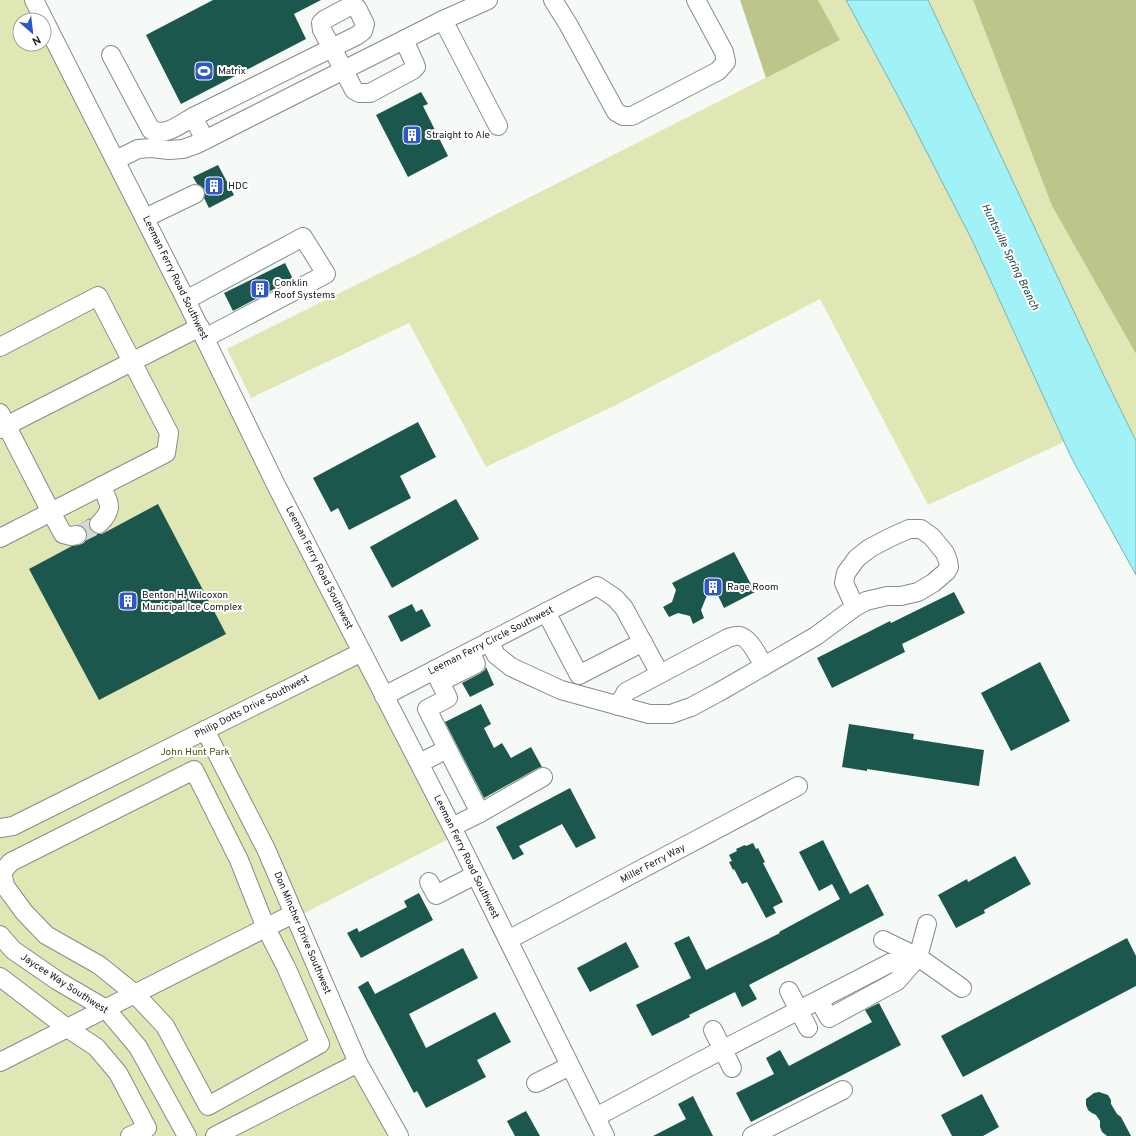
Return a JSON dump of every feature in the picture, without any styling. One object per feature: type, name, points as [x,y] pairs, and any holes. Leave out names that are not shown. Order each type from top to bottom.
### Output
[{"type":"street","name":"Leeman Ferry Road Southwest","points":[[34,0],[186,300],[276,485],[452,827],[605,1136]]},
{"type":"street","points":[[116,160],[138,149],[183,149],[197,144],[443,20],[488,0]]},
{"type":"street","points":[[552,0],[568,24],[616,112],[623,116],[632,116],[718,71],[726,62],[724,52],[696,0]]},
{"type":"street","points":[[443,20],[498,126]]},
{"type":"street","points":[[111,55],[151,130],[165,132],[332,48],[354,90],[359,93],[370,93],[416,67],[404,40]]},
{"type":"street","points":[[193,118],[205,140]]},
{"type":"street","points":[[145,218],[195,194]]},
{"type":"street","points":[[77,535],[71,536],[63,534],[2,422],[132,362],[202,333],[326,274],[303,237],[186,300]]},
{"type":"street","points":[[0,347],[98,296],[169,432],[166,453],[0,538]]},
{"type":"street","points":[[99,524],[107,516],[109,508],[108,500],[101,486]]},
{"type":"street","points":[[489,641],[496,655],[511,667],[561,690],[649,714],[671,714],[690,707],[712,696],[816,636],[855,607],[866,601],[887,596],[901,596],[918,592],[933,583],[946,572],[949,567],[945,553],[932,537],[921,529],[909,529],[870,548],[857,558],[846,573],[844,583],[855,607]]},
{"type":"street","name":"Leeman Ferry Circle Southwest","points":[[384,696],[437,676],[470,652],[489,641],[597,586],[615,598],[624,608],[643,642]]},
{"type":"street","points":[[546,612],[585,688],[582,696]]},
{"type":"street","points":[[618,706],[626,692],[735,635],[746,638],[749,641],[764,666]]},
{"type":"street","points":[[579,675],[643,642],[660,674]]},
{"type":"street","name":"Philip Dotts Drive Southwest","points":[[4,830],[362,652]]},
{"type":"street","points":[[437,676],[448,698],[427,709],[480,813]]},
{"type":"street","name":"Don Mincher Drive Southwest","points":[[205,730],[266,849],[358,1063],[399,1136]]},
{"type":"street","points":[[420,764],[447,749]]},
{"type":"street","points":[[194,770],[239,860],[266,928],[286,967],[320,1044],[208,1106],[165,1026],[135,994],[99,965],[46,935],[24,912],[4,886],[2,872],[11,862],[194,770]]},
{"type":"street","points":[[452,827],[480,813],[543,777]]},
{"type":"street","name":"Miller Ferry Way","points":[[508,940],[798,786]]},
{"type":"street","points":[[232,846],[258,833]]},
{"type":"street","points":[[429,882],[436,895],[476,875]]},
{"type":"street","points":[[0,1062],[293,914]]},
{"type":"street","points":[[918,957],[927,924]]},
{"type":"street","name":"Jaycee Way Southwest","points":[[0,935],[13,950],[58,981],[106,1009],[138,1047],[187,1136]]},
{"type":"street","points":[[883,940],[918,957],[962,988]]},
{"type":"street","points":[[596,1117],[890,963],[918,957]]},
{"type":"street","points":[[0,977],[67,1028],[96,1047],[118,1073],[147,1128],[130,1136]]},
{"type":"street","points":[[789,991],[808,1028]]},
{"type":"street","points":[[713,1030],[732,1068]]},
{"type":"street","points":[[215,1136],[358,1063]]},
{"type":"street","points":[[536,1083],[570,1066]]},
{"type":"street","points":[[752,1136],[843,1090]]},
{"type":"green space","name":"John Hunt Park","points":[[0,0],[34,0],[40,12],[12,12],[12,52],[52,52],[52,36],[456,835],[295,918],[399,1136],[0,1136]]},
{"type":"green space","points":[[740,0],[818,0],[840,40],[766,78]]},
{"type":"green space","points":[[818,0],[846,0],[900,100],[973,242],[1064,442],[928,505],[820,299],[616,405],[486,467],[409,323],[251,398],[227,349],[840,40]]},
{"type":"green space","points":[[928,0],[973,0],[1052,206],[1136,354],[1136,441],[1105,378]]},
{"type":"green space","points":[[973,0],[1136,0],[1136,354],[1052,206]]},
{"type":"water","name":"Huntsville Spring Branch","points":[[846,0],[928,0],[1136,441],[1136,575],[1071,457],[973,242],[900,100]]},
{"type":"building","name":"Matrix","points":[[213,0],[321,0],[294,14],[306,39],[181,104],[146,35]]},
{"type":"building","name":"Straight to Ale","points":[[421,92],[428,104],[423,106],[448,156],[408,177],[376,115]]},
{"type":"building","name":"HDC","points":[[218,165],[234,195],[209,208],[204,198],[204,189],[197,184],[193,177]]},
{"type":"building","name":"Conklin Roof Systems","points":[[285,263],[293,279],[233,311],[224,293]]},
{"type":"building","points":[[418,422],[436,457],[400,476],[411,498],[349,530],[338,508],[331,512],[313,478]]},
{"type":"building","points":[[456,499],[479,539],[392,588],[370,547]]},
{"type":"building","name":"Benton H. Wilcoxon Municipal Ice Complex","points":[[158,504],[226,634],[99,700],[29,569],[72,546],[84,543],[87,538],[87,533],[85,528],[78,525],[90,518],[89,527],[92,531],[96,534],[102,534]]},
{"type":"building","name":"Rage Room","points":[[734,552],[755,592],[724,608],[712,583],[701,610],[704,618],[693,624],[690,616],[678,613],[669,617],[663,607],[672,602],[676,590],[672,583]]},
{"type":"building","points":[[954,592],[965,613],[902,644],[905,652],[832,688],[817,658],[890,621],[891,623]]},
{"type":"building","points":[[412,604],[416,612],[422,609],[431,626],[401,642],[388,616]]},
{"type":"building","points":[[1040,662],[1070,721],[1011,751],[981,693]]},
{"type":"building","points":[[486,667],[494,685],[470,697],[462,683],[481,673]]},
{"type":"building","points":[[481,704],[491,724],[484,728],[494,748],[502,743],[511,758],[531,747],[542,767],[484,798],[445,722]]},
{"type":"building","points":[[849,724],[914,734],[913,739],[984,750],[979,786],[867,769],[867,771],[842,767]]},
{"type":"building","points":[[570,788],[596,838],[576,848],[562,824],[519,846],[524,854],[513,860],[496,827]]},
{"type":"building","points":[[823,840],[850,894],[868,884],[884,915],[749,985],[757,999],[742,1007],[735,992],[689,1015],[690,1017],[652,1036],[636,1005],[691,978],[674,943],[689,936],[706,970],[780,933],[779,932],[840,899],[832,884],[819,891],[799,852]]},
{"type":"building","points":[[753,843],[756,849],[758,848],[765,862],[763,863],[783,902],[773,907],[776,913],[766,918],[747,882],[742,884],[729,862],[732,861],[729,855],[737,851],[736,849]]},
{"type":"building","points":[[1015,856],[1031,884],[984,910],[985,913],[956,928],[938,895],[967,879],[968,882]]},
{"type":"building","points":[[419,893],[433,920],[361,958],[347,933],[357,928],[359,932],[407,907],[404,901]]},
{"type":"building","points":[[1127,938],[1136,956],[1136,986],[963,1077],[941,1036]]},
{"type":"building","points":[[626,942],[639,967],[590,992],[577,968]]},
{"type":"building","points":[[463,948],[478,978],[409,1014],[426,1048],[495,1012],[511,1042],[477,1060],[486,1077],[426,1108],[417,1091],[414,1093],[358,987],[368,981],[375,994]]},
{"type":"building","points":[[879,1003],[901,1045],[751,1122],[736,1093],[774,1074],[766,1058],[780,1050],[789,1066],[872,1022],[865,1010]]},
{"type":"building","points":[[1099,1092],[1108,1095],[1111,1100],[1111,1104],[1117,1114],[1121,1117],[1131,1136],[1107,1136],[1102,1132],[1100,1121],[1096,1115],[1088,1110],[1086,1105],[1086,1099],[1094,1093]]},
{"type":"building","points":[[982,1094],[999,1127],[983,1136],[952,1136],[941,1115]]},
{"type":"building","points":[[693,1096],[713,1136],[653,1136],[686,1119],[678,1104]]},
{"type":"building","points":[[526,1111],[540,1136],[515,1136],[507,1121]]},
{"type":"tunnel","points":[[77,535],[99,524]]},
{"type":"place","name":"Matrix","points":[[204,71]]},
{"type":"place","name":"Straight to Ale","points":[[412,135]]},
{"type":"place","name":"HDC","points":[[214,186]]},
{"type":"place","name":"Conklin Roof Systems","points":[[260,289]]},
{"type":"place","name":"Rage Room","points":[[713,587]]},
{"type":"place","name":"Benton H. Wilcoxon Municipal Ice Complex","points":[[128,601]]}]
